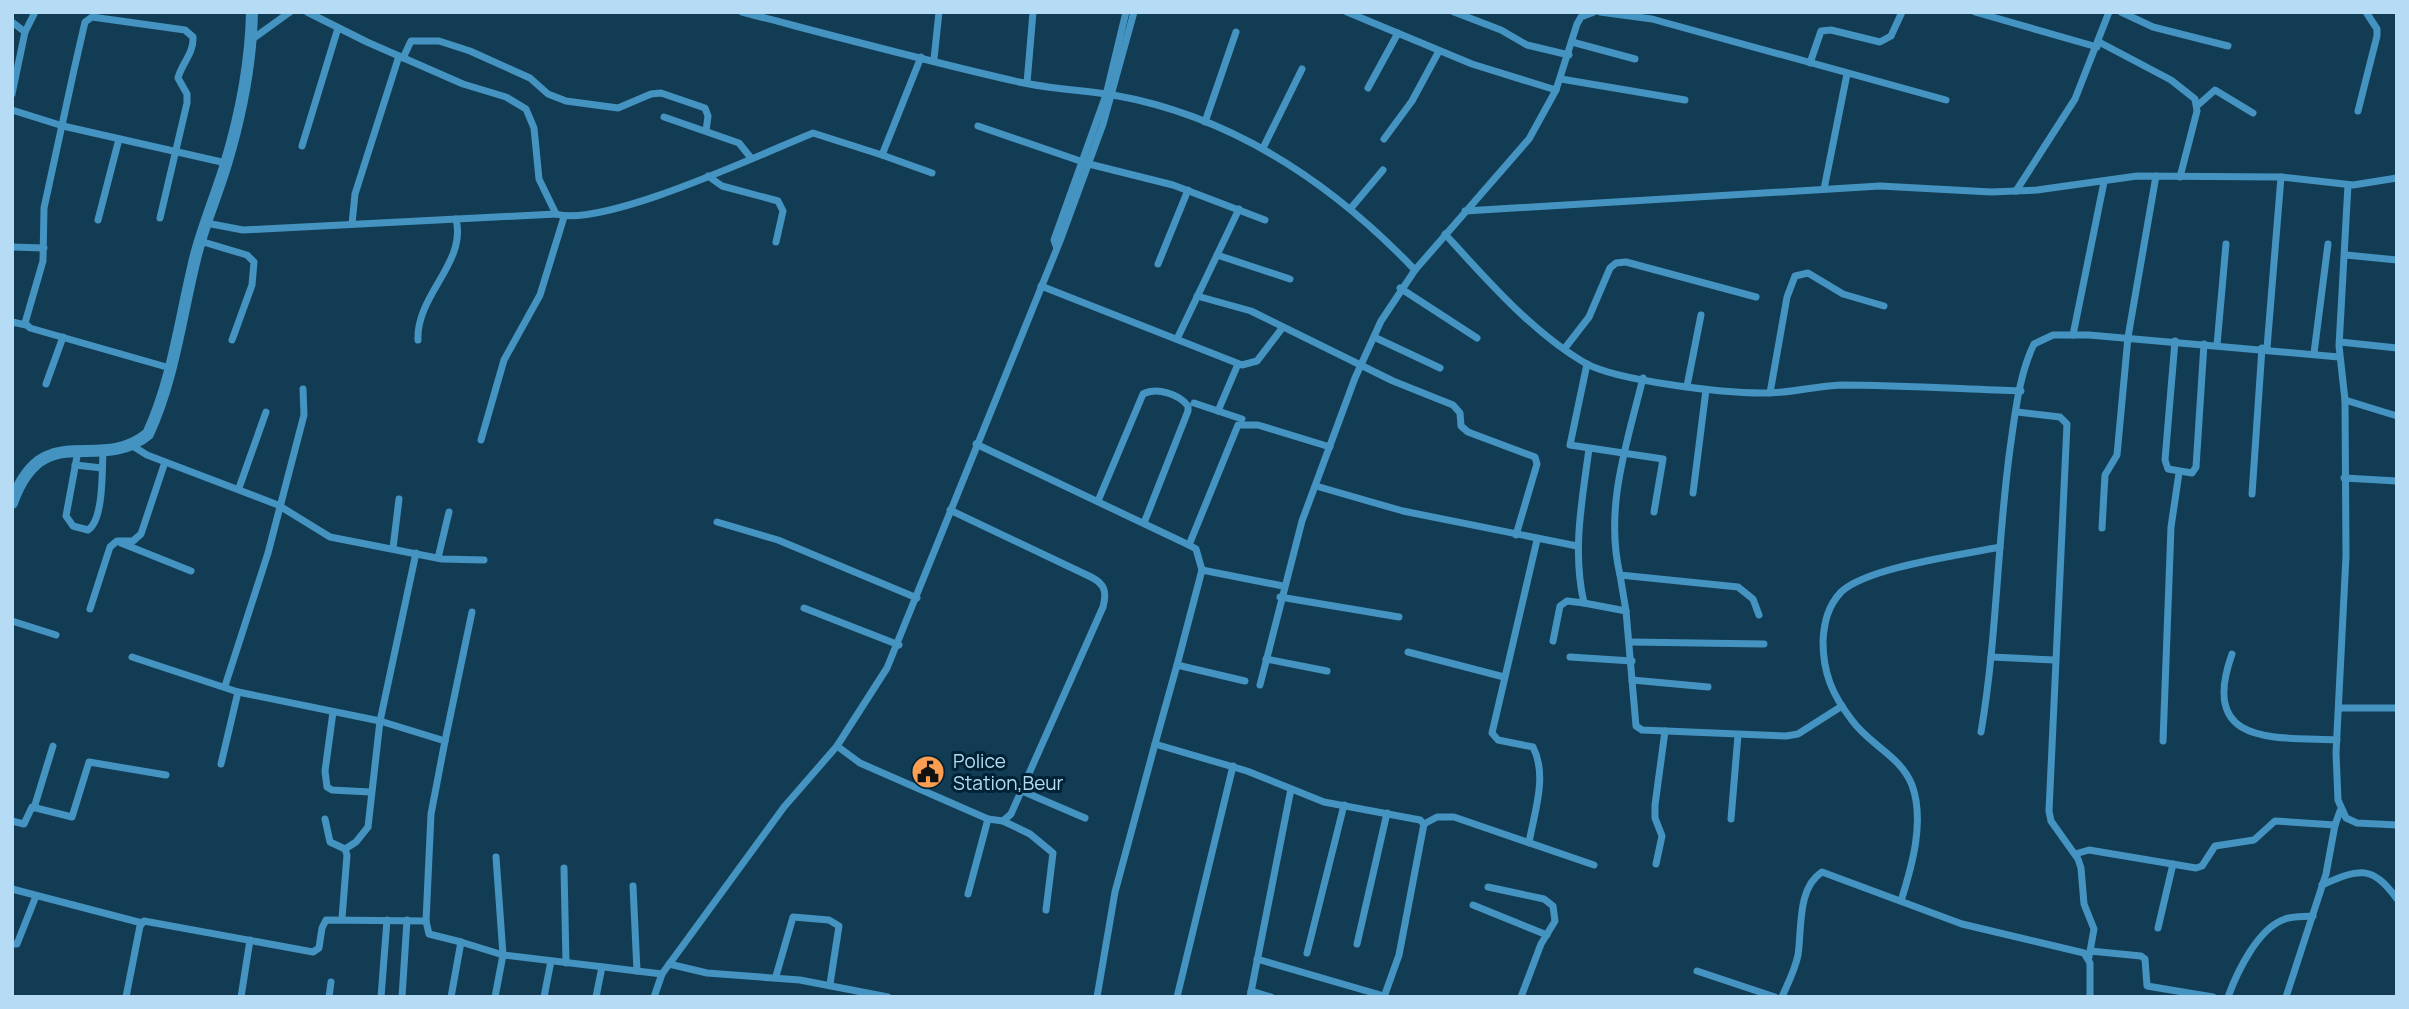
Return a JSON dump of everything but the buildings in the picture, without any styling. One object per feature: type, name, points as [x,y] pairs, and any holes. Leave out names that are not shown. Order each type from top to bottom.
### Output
[{"type":"street","points":[[12,94],[25,32],[35,12]]},
{"type":"street","points":[[12,503],[20,481],[46,456],[131,444],[148,434],[170,368],[200,240],[226,163],[247,80],[252,12]]},
{"type":"street","points":[[251,40],[290,12]]},
{"type":"street","points":[[307,12],[463,84],[506,97],[526,109],[534,128],[539,179],[560,216],[540,295],[505,360],[481,440]]},
{"type":"street","points":[[742,12],[1027,83],[1109,95],[1205,122],[1264,148],[1303,172],[1351,208],[1415,270]]},
{"type":"street","points":[[934,59],[939,12]]},
{"type":"street","points":[[1027,83],[1033,12]]},
{"type":"street","points":[[1109,95],[1126,12]]},
{"type":"street","points":[[654,997],[662,974],[669,964],[784,807],[837,746],[872,696],[899,645],[1056,246],[1054,240],[1086,163],[1134,12]]},
{"type":"street","points":[[1347,12],[1439,51],[1556,90]]},
{"type":"street","points":[[1454,12],[1501,30],[1527,45],[1569,55]]},
{"type":"street","points":[[1260,685],[1280,597],[1302,521],[1374,337],[1400,288],[1529,139],[1561,79],[1581,14],[1594,12]]},
{"type":"street","points":[[1600,12],[1652,19],[1946,100]]},
{"type":"street","points":[[1810,63],[1821,31],[1831,30],[1880,41],[1891,36],[1902,12]]},
{"type":"street","points":[[1975,12],[2098,44],[2171,80],[2198,105]]},
{"type":"street","points":[[2015,191],[2065,118],[2098,44],[2109,12]]},
{"type":"street","points":[[2121,12],[2153,27],[2228,46]]},
{"type":"street","points":[[2358,111],[2377,36],[2377,29],[2366,12]]},
{"type":"street","points":[[26,325],[44,248],[44,208],[87,19],[96,17],[191,33],[193,43],[178,78],[188,97],[160,218]]},
{"type":"street","points":[[12,22],[25,32]]},
{"type":"street","points":[[302,146],[338,28]]},
{"type":"street","points":[[1205,122],[1236,32]]},
{"type":"street","points":[[1368,88],[1398,33]]},
{"type":"street","points":[[352,224],[355,194],[401,57],[411,41],[439,41],[523,75],[552,96],[601,108],[625,107],[651,94],[667,94],[705,108],[708,116],[706,131]]},
{"type":"street","points":[[1572,42],[1635,59]]},
{"type":"street","points":[[1384,139],[1412,101],[1439,51]]},
{"type":"street","points":[[882,155],[921,57]]},
{"type":"street","points":[[1264,148],[1302,69]]},
{"type":"street","points":[[1824,189],[1847,74]]},
{"type":"street","points":[[1561,79],[1685,100]]},
{"type":"street","points":[[2180,177],[2198,105],[2215,90],[2253,113]]},
{"type":"street","points":[[12,110],[63,127],[226,163]]},
{"type":"street","points":[[664,117],[739,143],[751,158]]},
{"type":"street","points":[[978,126],[1086,163],[1188,190],[1265,220]]},
{"type":"street","points":[[206,223],[243,230],[597,215],[708,177],[813,133],[932,173]]},
{"type":"street","points":[[98,220],[119,139]]},
{"type":"street","points":[[1351,208],[1383,170]]},
{"type":"street","points":[[1465,212],[1899,186],[1938,191],[2015,191],[2155,176],[2281,177],[2348,184],[2397,178]]},
{"type":"street","points":[[2102,528],[2105,475],[2117,455],[2128,337],[2155,176]]},
{"type":"street","points":[[708,177],[722,186],[778,201],[783,211],[776,242]]},
{"type":"street","points":[[2252,494],[2281,177]]},
{"type":"street","points":[[2073,335],[2104,182]]},
{"type":"street","points":[[2286,997],[2322,885],[2340,811],[2337,740],[2347,556],[2345,400],[2339,357],[2348,184]]},
{"type":"street","points":[[1158,264],[1188,190]]},
{"type":"street","points":[[1177,339],[1240,209]]},
{"type":"street","points":[[418,340],[421,311],[440,284],[453,248],[458,229],[456,219]]},
{"type":"street","points":[[1445,234],[1496,288],[1587,364],[1706,390],[1770,393],[1845,385],[2021,391]]},
{"type":"street","points":[[200,240],[247,255],[254,262],[252,285],[232,340]]},
{"type":"street","points":[[2217,345],[2226,244]]},
{"type":"street","points":[[2314,353],[2328,244]]},
{"type":"street","points":[[12,247],[44,248]]},
{"type":"street","points":[[1217,255],[1290,279]]},
{"type":"street","points":[[2346,255],[2397,260]]},
{"type":"street","points":[[1565,348],[1589,317],[1610,268],[1616,263],[1626,262],[1756,297]]},
{"type":"street","points":[[1770,393],[1787,297],[1795,276],[1808,273],[1843,294],[1884,306]]},
{"type":"street","points":[[1041,286],[1248,366],[1257,361],[1283,327]]},
{"type":"street","points":[[1400,288],[1477,338]]},
{"type":"street","points":[[1197,296],[1251,311],[1361,365],[1453,405],[1460,413],[1461,426],[1468,432],[1535,457],[1537,464],[1516,535]]},
{"type":"street","points":[[1687,386],[1701,315]]},
{"type":"street","points":[[12,321],[170,368]]},
{"type":"street","points":[[1981,732],[2017,412],[2034,344],[2044,336],[2128,337],[2339,357]]},
{"type":"street","points":[[46,384],[63,337]]},
{"type":"street","points":[[1374,337],[1440,368]]},
{"type":"street","points":[[2175,341],[2165,460],[2168,469],[2179,473],[2192,473],[2196,467],[2204,344]]},
{"type":"street","points":[[2340,342],[2397,348]]},
{"type":"street","points":[[1218,411],[1238,364]]},
{"type":"street","points":[[1587,364],[1569,442],[1574,447],[1663,459],[1654,512]]},
{"type":"street","points":[[1643,378],[1625,452],[1613,529],[1630,642],[1636,726],[1642,730],[1738,735],[1798,734],[1842,706]]},
{"type":"street","points":[[225,686],[268,553],[278,505],[304,415],[303,389]]},
{"type":"street","points":[[1693,494],[1706,390]]},
{"type":"street","points":[[1098,501],[1143,394],[1153,391],[1182,399],[1188,406],[1188,411],[1144,523]]},
{"type":"street","points":[[2345,400],[2397,416]]},
{"type":"street","points":[[1194,403],[1242,419]]},
{"type":"street","points":[[239,488],[266,412]]},
{"type":"street","points":[[2017,412],[2060,417],[2067,424],[2049,811],[2051,821],[2075,854],[2081,868],[2084,904],[2093,920],[2090,997]]},
{"type":"street","points":[[1189,545],[1238,425],[1258,425],[1330,447]]},
{"type":"street","points":[[131,444],[165,462],[278,505],[321,534],[438,558],[484,561]]},
{"type":"street","points":[[976,444],[1189,545],[1196,549],[1202,570],[1115,892],[1097,997]]},
{"type":"street","points":[[78,451],[66,516],[72,526],[88,530],[94,523],[104,478],[103,449]]},
{"type":"street","points":[[1584,603],[1578,578],[1577,546],[1589,449]]},
{"type":"street","points":[[90,609],[110,547],[117,541],[133,541],[141,534],[165,462]]},
{"type":"street","points":[[75,465],[102,468]]},
{"type":"street","points":[[2163,741],[2170,539],[2179,473]]},
{"type":"street","points":[[2344,478],[2397,481]]},
{"type":"street","points":[[1316,486],[1403,511],[1577,546]]},
{"type":"street","points":[[393,548],[399,499]]},
{"type":"street","points":[[950,510],[1091,577],[1103,585],[1105,592],[1103,607],[1022,791],[1011,814],[1003,821]]},
{"type":"street","points":[[438,558],[449,512]]},
{"type":"street","points":[[717,522],[778,540],[917,598]]},
{"type":"street","points":[[1529,843],[1540,785],[1533,747],[1493,738],[1493,721],[1537,540]]},
{"type":"street","points":[[117,541],[191,571]]},
{"type":"street","points":[[1901,901],[1910,870],[1916,830],[1917,811],[1912,786],[1890,754],[1864,734],[1829,686],[1823,655],[1828,610],[1843,590],[1907,565],[2000,547]]},
{"type":"street","points":[[345,849],[356,842],[368,827],[380,720],[416,553]]},
{"type":"street","points":[[1202,570],[1283,586]]},
{"type":"street","points":[[1620,575],[1738,587],[1753,599],[1759,615]]},
{"type":"street","points":[[1280,597],[1399,617]]},
{"type":"street","points":[[1553,641],[1563,602],[1626,611]]},
{"type":"street","points":[[804,608],[899,645]]},
{"type":"street","points":[[472,612],[432,814],[426,920],[429,934],[503,955],[662,974]]},
{"type":"street","points":[[12,621],[56,635]]},
{"type":"street","points":[[1630,642],[1764,644]]},
{"type":"street","points":[[1408,652],[1504,677]]},
{"type":"street","points":[[2232,654],[2224,677],[2221,698],[2238,725],[2258,735],[2337,740]]},
{"type":"street","points":[[132,657],[238,692],[380,720],[445,741]]},
{"type":"street","points":[[1570,657],[1632,661]]},
{"type":"street","points":[[1991,657],[2054,660]]},
{"type":"street","points":[[1266,659],[1327,671]]},
{"type":"street","points":[[1177,665],[1245,681]]},
{"type":"street","points":[[1632,680],[1708,687]]},
{"type":"street","points":[[221,764],[238,692]]},
{"type":"street","points":[[2339,708],[2397,708]]},
{"type":"street","points":[[333,712],[324,771],[327,787],[332,790],[370,792]]},
{"type":"street","points":[[1656,864],[1662,836],[1655,818],[1655,805],[1665,731]]},
{"type":"street","points":[[1731,819],[1738,735]]},
{"type":"street","points":[[1155,744],[1233,766],[1324,802],[1420,820],[1424,824]]},
{"type":"street","points":[[12,821],[24,824],[30,809],[34,808],[53,746]]},
{"type":"street","points":[[837,746],[860,763],[988,819],[1003,821],[1030,834],[1052,853],[1046,910]]},
{"type":"street","points":[[34,808],[72,817],[88,763],[93,761],[166,775]]},
{"type":"street","points":[[1177,997],[1233,766]]},
{"type":"street","points":[[1270,997],[1250,994],[1291,789]]},
{"type":"street","points":[[1022,791],[1085,818]]},
{"type":"street","points":[[1307,953],[1344,805]]},
{"type":"street","points":[[2340,811],[2346,818],[2357,823],[2397,825]]},
{"type":"street","points":[[1357,944],[1387,813]]},
{"type":"street","points":[[1424,824],[1437,817],[1454,817],[1594,864]]},
{"type":"street","points":[[325,819],[330,842],[345,849],[348,860],[342,918]]},
{"type":"street","points":[[968,894],[988,819]]},
{"type":"street","points":[[2075,854],[2089,850],[2189,868],[2202,866],[2215,846],[2254,840],[2275,821],[2335,825]]},
{"type":"street","points":[[1257,959],[1384,997],[1399,955],[1424,824]]},
{"type":"street","points":[[495,997],[503,955],[496,857]]},
{"type":"street","points":[[2158,928],[2173,864]]},
{"type":"street","points":[[564,868],[566,963]]},
{"type":"street","points":[[1782,997],[1798,953],[1802,910],[1818,874],[1833,873],[1962,924],[2025,942],[2090,954],[2141,956],[2145,959],[2147,986],[2213,997]]},
{"type":"street","points":[[2322,885],[2353,873],[2369,873],[2380,877],[2397,899]]},
{"type":"street","points":[[633,886],[638,971]]},
{"type":"street","points":[[1489,887],[1550,902],[1555,921],[1546,935],[1521,997]]},
{"type":"street","points":[[12,890],[142,923],[147,921],[313,952],[319,948],[324,923],[342,918],[426,920]]},
{"type":"street","points":[[12,944],[17,944],[36,896]]},
{"type":"street","points":[[1474,905],[1546,935]]},
{"type":"street","points":[[2228,997],[2237,972],[2271,927],[2286,918],[2313,916]]},
{"type":"street","points":[[776,976],[793,917],[829,920],[839,926],[830,984]]},
{"type":"street","points":[[381,997],[387,920]]},
{"type":"street","points":[[402,997],[407,920]]},
{"type":"street","points":[[126,997],[142,923]]},
{"type":"street","points":[[241,997],[250,940]]},
{"type":"street","points":[[451,997],[461,942]]},
{"type":"street","points":[[544,997],[551,961]]},
{"type":"street","points":[[669,964],[707,973],[776,976],[830,984],[888,997]]},
{"type":"street","points":[[596,997],[602,967]]},
{"type":"street","points":[[1698,971],[1775,997]]},
{"type":"street","points":[[329,997],[331,982]]},
{"type":"place","name":"Police Station,Beur","points":[[928,772]]}]
